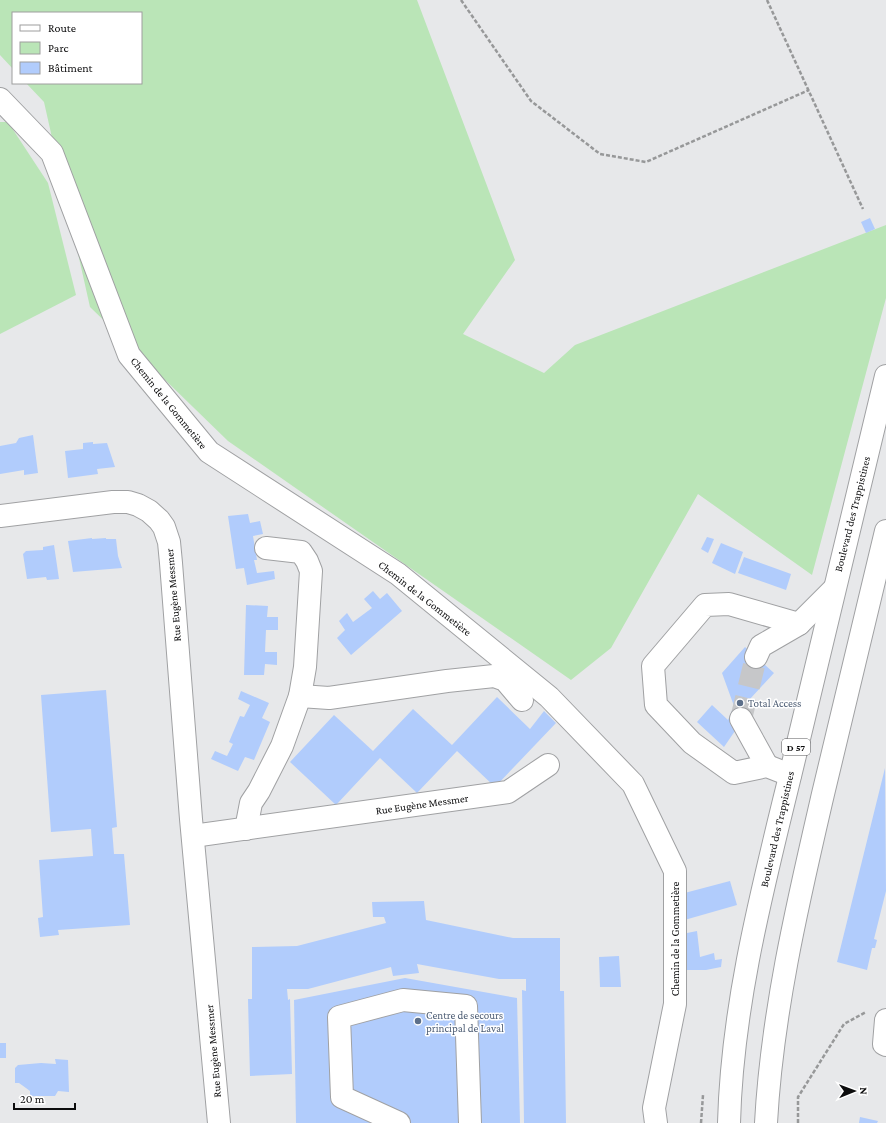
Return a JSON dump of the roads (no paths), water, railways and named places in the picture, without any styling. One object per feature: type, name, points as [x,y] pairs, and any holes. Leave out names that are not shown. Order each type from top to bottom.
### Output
[{"type":"street","name":"Chemin de la Gommetière","points":[[0,99],[52,153],[129,355],[209,452],[398,574],[549,697],[633,784],[675,871],[675,1004],[654,1108],[656,1123]]},
{"type":"street","name":"Boulevard des Trappistines","points":[[729,1123],[730,1083],[743,988],[765,879],[886,376]]},
{"type":"street","name":"Rue Eugène Messmer","points":[[0,516],[113,502],[128,502],[149,511],[164,528],[169,542],[171,563],[219,1123]]},
{"type":"street","points":[[766,1123],[768,1088],[783,980],[800,892],[886,531]]},
{"type":"street","points":[[246,829],[251,803],[259,791],[282,746],[300,696],[305,667],[311,571],[301,552],[266,548]]},
{"type":"street","points":[[756,657],[761,646],[799,624],[834,589]]},
{"type":"street","points":[[790,775],[767,766],[734,773],[692,743],[656,705],[653,666],[705,605],[729,604],[799,624]]},
{"type":"street","points":[[300,696],[329,698],[447,681],[494,676],[505,680],[522,700]]},
{"type":"street","points":[[741,719],[767,766]]},
{"type":"street","name":"Rue Eugène Messmer","points":[[194,836],[508,792],[548,765]]},
{"type":"street","points":[[399,1123],[342,1096],[339,1017],[403,1000],[466,1006],[470,1123]]},
{"type":"street","points":[[879,1015],[884,1044],[886,1045]]},
{"type":"tunnel","points":[[741,719],[756,657]]},
{"type":"place","name":"Total Access","points":[[740,703]]},
{"type":"place","name":"Centre de secours principal de Laval","points":[[418,1021]]}]
